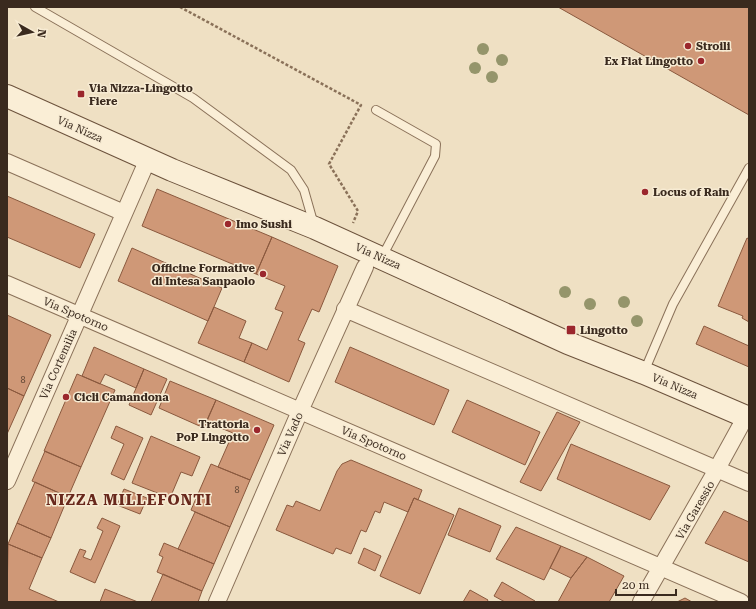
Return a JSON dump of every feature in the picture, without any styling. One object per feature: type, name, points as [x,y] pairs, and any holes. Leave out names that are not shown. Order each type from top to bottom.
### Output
[{"type":"street","name":"Via Nizza","points":[[7,96],[148,159],[345,241],[373,259],[568,343],[644,373],[747,417]]},
{"type":"street","name":"Via Cortemilia","points":[[7,480],[148,159]]},
{"type":"street","points":[[7,162],[124,213]]},
{"type":"street","name":"Via Vado","points":[[217,602],[346,309],[373,259]]},
{"type":"street","name":"Via Spotorno","points":[[7,284],[741,602]]},
{"type":"street","points":[[346,309],[749,483]]},
{"type":"street","name":"Via Garessio","points":[[641,602],[662,568],[747,417]]},
{"type":"lane","points":[[35,7],[193,98],[291,170],[304,190],[315,228]]},
{"type":"lane","points":[[373,259],[435,156],[436,144],[376,110]]},
{"type":"lane","points":[[644,373],[674,304],[749,168]]},
{"type":"path","points":[[180,7],[361,105],[329,164],[358,211],[345,241]]},
{"type":"building","name":"Ex Fiat Lingotto","points":[[558,7],[749,7],[749,115]]},
{"type":"building","points":[[157,189],[272,237],[256,274],[142,226]]},
{"type":"building","points":[[7,196],[95,234],[80,268],[7,237]]},
{"type":"building","points":[[272,237],[338,266],[319,312],[312,309],[298,340],[305,343],[289,382],[244,362],[252,343],[267,350],[283,312],[275,309],[285,286],[256,274]]},
{"type":"building","points":[[747,238],[749,239],[749,322],[742,318],[743,316],[718,306]]},
{"type":"building","points":[[132,248],[222,288],[208,321],[118,281]]},
{"type":"building","points":[[214,307],[246,321],[239,338],[252,343],[244,362],[198,343]]},
{"type":"building","points":[[7,315],[51,335],[24,396],[7,388]]},
{"type":"building","points":[[704,326],[749,346],[749,367],[696,344]]},
{"type":"building","points":[[94,347],[144,369],[136,388],[105,374],[100,384],[82,376]]},
{"type":"building","points":[[350,347],[449,390],[434,425],[335,382]]},
{"type":"building","points":[[144,369],[167,379],[151,415],[129,405]]},
{"type":"building","points":[[77,374],[115,390],[81,467],[44,451]]},
{"type":"building","points":[[170,381],[216,400],[204,428],[159,408]]},
{"type":"building","points":[[7,388],[24,396],[7,434]]},
{"type":"building","points":[[216,400],[274,425],[250,480],[218,467],[233,433],[206,422]]},
{"type":"building","points":[[467,400],[540,432],[525,465],[452,432]]},
{"type":"building","points":[[557,412],[580,422],[541,491],[520,482]]},
{"type":"building","points":[[116,426],[143,438],[124,480],[111,474],[124,444],[111,438]]},
{"type":"building","points":[[151,436],[200,457],[192,476],[181,472],[170,498],[132,483]]},
{"type":"building","points":[[571,444],[670,486],[650,520],[557,479]]},
{"type":"building","points":[[45,451],[81,467],[68,497],[32,481]]},
{"type":"building","points":[[351,460],[422,490],[418,500],[414,498],[408,512],[384,502],[380,513],[375,511],[366,532],[361,530],[351,554],[336,548],[333,554],[276,530],[287,505],[293,507],[296,501],[320,511],[337,471],[342,464]]},
{"type":"building","points":[[211,464],[250,480],[230,527],[191,510]]},
{"type":"building","points":[[35,482],[68,497],[51,538],[17,523]]},
{"type":"building","points":[[124,489],[147,498],[140,514],[117,505]]},
{"type":"building","points":[[414,498],[454,515],[420,594],[380,576]]},
{"type":"building","points":[[459,508],[501,526],[490,552],[448,535]]},
{"type":"building","points":[[724,511],[749,522],[749,562],[705,543]]},
{"type":"building","points":[[195,512],[230,527],[214,564],[178,549]]},
{"type":"building","points":[[102,518],[120,526],[95,583],[70,572],[80,549],[86,551],[83,557],[91,560],[103,531],[97,528]]},
{"type":"building","points":[[17,523],[51,538],[42,558],[8,544]]},
{"type":"building","points":[[516,527],[561,546],[544,580],[496,559]]},
{"type":"building","points":[[164,543],[214,564],[202,591],[157,572],[163,557],[159,555]]},
{"type":"building","points":[[8,544],[42,558],[29,589],[59,602],[7,602]]},
{"type":"building","points":[[561,546],[587,557],[571,578],[550,568]]},
{"type":"building","points":[[364,548],[381,556],[375,571],[358,563]]},
{"type":"building","points":[[587,557],[624,576],[609,602],[558,602],[571,578]]},
{"type":"building","points":[[163,574],[202,591],[198,602],[151,602]]},
{"type":"building","points":[[502,582],[535,601],[505,602],[494,596]]},
{"type":"building","points":[[105,589],[138,602],[100,602]]},
{"type":"building","points":[[470,590],[488,600],[487,602],[463,602]]},
{"type":"building","points":[[685,598],[692,602],[677,602]]},
{"type":"place","name":"Stroili","points":[[688,46]]},
{"type":"place","name":"Ex Fiat Lingotto","points":[[701,61]]},
{"type":"place","name":"Via Nizza-Lingotto Fiere","points":[[81,94]]},
{"type":"place","name":"Locus of Rain","points":[[645,192]]},
{"type":"place","name":"Imo Sushi","points":[[228,224]]},
{"type":"place","name":"Officine Formative di Intesa Sanpaolo","points":[[263,274]]},
{"type":"place","name":"Lingotto","points":[[571,330]]},
{"type":"place","name":"Cicli Camandona","points":[[66,397]]},
{"type":"place","name":"Trattoria PoP Lingotto","points":[[257,430]]},
{"type":"district","name":"NIZZA MILLEFONTI","points":[[129,500]]}]
